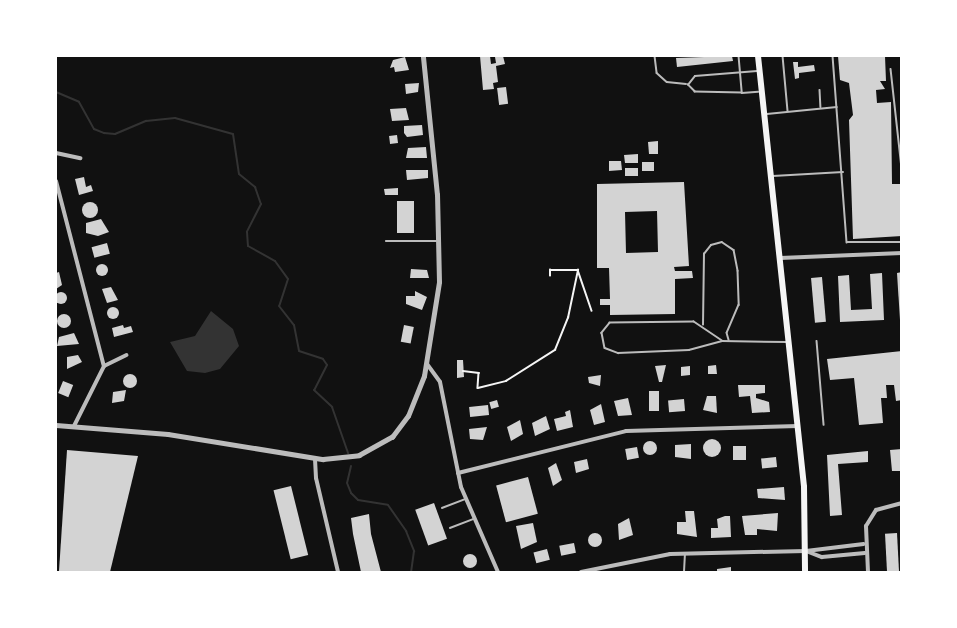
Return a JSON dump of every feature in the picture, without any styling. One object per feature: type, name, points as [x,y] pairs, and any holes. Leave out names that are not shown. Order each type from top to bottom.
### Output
[{"type":"main road","points":[[758,56],[798,426],[806,550],[805,573]]},
{"type":"street","points":[[56,425],[184,436],[315,459],[351,457],[386,442],[408,416],[427,364],[438,297],[440,241],[423,56]]},
{"type":"street","points":[[56,153],[80,158]]},
{"type":"street","points":[[56,181],[104,366]]},
{"type":"street","points":[[780,258],[902,253]]},
{"type":"street","points":[[74,427],[104,366],[127,355]]},
{"type":"street","points":[[427,364],[440,382],[465,499],[498,573]]},
{"type":"street","points":[[458,473],[626,431],[798,426]]},
{"type":"street","points":[[315,459],[315,473],[338,573]]},
{"type":"street","points":[[868,573],[864,544],[866,526],[876,510],[902,503]]},
{"type":"street","points":[[581,573],[685,553],[806,550],[864,544]]},
{"type":"street","points":[[806,550],[822,557],[865,554]]},
{"type":"lane","points":[[655,56],[657,73],[667,82],[688,85],[696,92],[705,94],[762,92]]},
{"type":"lane","points":[[739,56],[742,93]]},
{"type":"lane","points":[[783,56],[788,112]]},
{"type":"lane","points":[[833,56],[844,172],[847,242],[902,242]]},
{"type":"lane","points":[[891,69],[902,169]]},
{"type":"lane","points":[[688,85],[695,76],[760,70]]},
{"type":"lane","points":[[820,90],[821,108]]},
{"type":"lane","points":[[764,114],[838,107]]},
{"type":"lane","points":[[771,176],[844,172]]},
{"type":"lane","points":[[386,241],[440,241]]},
{"type":"lane","points":[[703,326],[704,254],[711,245],[722,242],[734,250],[738,271],[739,305],[727,333],[729,341]]},
{"type":"lane","points":[[722,341],[694,322],[610,323],[604,327],[602,341],[605,348],[618,353],[689,350],[722,341],[789,342]]},
{"type":"lane","points":[[817,342],[824,425]]},
{"type":"lane","points":[[442,508],[465,499]]},
{"type":"lane","points":[[56,513],[56,573]]},
{"type":"lane","points":[[450,528],[474,519]]},
{"type":"lane","points":[[684,573],[685,553]]},
{"type":"path","points":[[550,264],[550,276]]},
{"type":"path","points":[[550,270],[578,270]]},
{"type":"path","points":[[578,270],[592,311]]},
{"type":"path","points":[[464,371],[479,373],[478,388],[506,381],[555,350],[568,318],[578,270]]},
{"type":"shaded area","points":[[211,311],[233,329],[239,346],[220,369],[205,373],[187,371],[170,342],[195,336]]},
{"type":"building","points":[[480,56],[490,56],[491,64],[496,63],[495,57],[503,56],[505,64],[496,66],[498,82],[493,83],[494,89],[483,90]]},
{"type":"building","points":[[732,56],[733,61],[677,67],[676,58]]},
{"type":"building","points":[[838,56],[885,56],[886,81],[880,81],[885,89],[876,90],[877,103],[891,102],[892,184],[900,184],[902,236],[853,239],[849,120],[853,115],[849,83],[840,80]]},
{"type":"building","points":[[405,57],[409,70],[395,72],[394,67],[390,68],[393,60]]},
{"type":"building","points":[[793,62],[798,62],[798,67],[814,65],[815,71],[799,73],[799,78],[795,79]]},
{"type":"building","points":[[419,83],[418,92],[406,94],[405,84]]},
{"type":"building","points":[[506,87],[508,104],[499,105],[497,88]]},
{"type":"building","points":[[406,108],[409,120],[392,121],[390,109]]},
{"type":"building","points":[[422,125],[423,135],[407,137],[404,133],[404,126]]},
{"type":"building","points":[[397,135],[398,143],[390,144],[389,136]]},
{"type":"building","points":[[658,141],[658,154],[649,154],[648,142]]},
{"type":"building","points":[[426,147],[427,158],[406,158],[408,148]]},
{"type":"building","points":[[638,154],[638,163],[625,163],[624,155]]},
{"type":"building","points":[[609,161],[621,161],[622,170],[609,171]]},
{"type":"building","points":[[642,162],[654,162],[654,171],[642,171]]},
{"type":"building","points":[[625,168],[638,168],[638,176],[625,176]]},
{"type":"building","points":[[406,170],[428,170],[428,178],[407,180]]},
{"type":"building","points":[[84,177],[86,187],[91,185],[93,191],[79,195],[75,179]]},
{"type":"building","points":[[684,182],[689,266],[674,267],[675,271],[692,271],[693,278],[675,279],[675,314],[610,315],[610,305],[600,305],[600,299],[610,299],[609,268],[597,268],[597,184]],"holes":[[[657,211],[658,252],[626,253],[625,212]]]},
{"type":"building","points":[[398,188],[398,195],[385,195],[384,189]]},
{"type":"building","points":[[397,201],[414,201],[414,233],[397,233]]},
{"type":"building","points":[[87,202],[93,202],[98,210],[96,216],[87,218],[82,213],[82,207]]},
{"type":"building","points":[[101,219],[109,232],[98,236],[86,233],[86,223]]},
{"type":"building","points":[[107,243],[110,254],[94,258],[92,247]]},
{"type":"building","points":[[104,264],[108,270],[104,276],[100,276],[96,268]]},
{"type":"building","points":[[411,269],[427,270],[429,278],[410,278]]},
{"type":"building","points":[[59,272],[62,285],[56,289],[56,273]]},
{"type":"building","points":[[902,272],[902,320],[900,320],[897,273]]},
{"type":"building","points":[[882,273],[884,320],[840,322],[838,276],[849,275],[851,310],[872,309],[870,274]]},
{"type":"building","points":[[822,277],[826,322],[815,323],[811,278]]},
{"type":"building","points":[[111,287],[118,300],[107,303],[102,289]]},
{"type":"building","points":[[415,291],[427,297],[422,310],[406,304],[406,296],[415,296]]},
{"type":"building","points":[[63,292],[67,298],[63,304],[59,304],[55,296]]},
{"type":"building","points":[[115,307],[119,313],[115,319],[111,319],[107,311]]},
{"type":"building","points":[[61,314],[67,314],[71,321],[67,328],[61,328],[57,324],[57,318]]},
{"type":"building","points":[[123,325],[124,328],[131,326],[133,332],[114,337],[112,328]]},
{"type":"building","points":[[404,325],[414,327],[411,344],[401,342]]},
{"type":"building","points":[[74,333],[79,344],[57,346],[59,337]]},
{"type":"building","points":[[902,351],[902,400],[896,401],[894,385],[886,385],[887,398],[881,398],[883,423],[859,425],[854,378],[830,380],[827,359]]},
{"type":"building","points":[[78,355],[82,362],[67,369],[67,357]]},
{"type":"building","points":[[457,360],[463,360],[464,377],[457,378]]},
{"type":"building","points":[[666,365],[662,382],[659,382],[655,366]]},
{"type":"building","points":[[716,365],[717,374],[708,374],[708,366]]},
{"type":"building","points":[[690,366],[690,375],[681,376],[681,367]]},
{"type":"building","points":[[130,374],[135,376],[137,381],[135,386],[130,388],[125,386],[123,381],[125,376]]},
{"type":"building","points":[[601,375],[600,386],[589,383],[588,377]]},
{"type":"building","points":[[63,381],[73,385],[68,397],[58,393]]},
{"type":"building","points":[[738,385],[765,385],[765,393],[756,394],[756,398],[769,402],[770,412],[752,413],[750,396],[739,397]]},
{"type":"building","points":[[126,390],[124,401],[112,403],[113,392]]},
{"type":"building","points":[[649,391],[659,391],[659,411],[649,411]]},
{"type":"building","points":[[707,396],[716,396],[717,413],[703,410]]},
{"type":"building","points":[[628,398],[632,415],[618,416],[614,401]]},
{"type":"building","points":[[684,399],[685,411],[669,412],[668,400]]},
{"type":"building","points":[[497,400],[499,407],[491,409],[489,402]]},
{"type":"building","points":[[601,404],[605,422],[594,425],[590,410]]},
{"type":"building","points":[[488,405],[489,415],[470,417],[469,407]]},
{"type":"building","points":[[570,410],[573,427],[557,431],[554,419],[566,416],[565,412]]},
{"type":"building","points":[[546,416],[550,429],[535,436],[532,423]]},
{"type":"building","points":[[520,420],[523,434],[511,441],[507,427]]},
{"type":"building","points":[[487,427],[483,440],[470,439],[469,429]]},
{"type":"building","points":[[712,439],[720,444],[721,448],[716,456],[712,457],[704,452],[703,448],[708,440]]},
{"type":"building","points":[[647,441],[653,441],[657,448],[653,455],[647,455],[643,451],[643,445]]},
{"type":"building","points":[[691,444],[691,459],[675,457],[675,445]]},
{"type":"building","points":[[733,446],[746,446],[746,460],[733,460]]},
{"type":"building","points":[[637,447],[639,458],[627,460],[625,449]]},
{"type":"building","points":[[902,449],[902,471],[892,471],[890,450]]},
{"type":"building","points":[[67,450],[138,456],[110,572],[59,571]]},
{"type":"building","points":[[868,451],[868,462],[838,464],[842,515],[830,516],[827,455]]},
{"type":"building","points":[[776,457],[777,467],[762,469],[761,459]]},
{"type":"building","points":[[587,459],[589,469],[576,473],[574,462]]},
{"type":"building","points":[[556,463],[562,480],[553,486],[548,468]]},
{"type":"building","points":[[528,477],[538,514],[506,522],[496,486]]},
{"type":"building","points":[[291,486],[308,555],[291,559],[274,490]]},
{"type":"building","points":[[784,487],[785,500],[758,498],[757,489]]},
{"type":"building","points":[[434,503],[447,539],[428,546],[415,510]]},
{"type":"building","points":[[685,511],[694,511],[697,537],[677,534],[677,522],[686,522]]},
{"type":"building","points":[[778,513],[777,531],[757,529],[757,535],[745,535],[742,516]]},
{"type":"building","points":[[369,514],[371,534],[381,572],[361,572],[353,534],[351,518]]},
{"type":"building","points":[[730,516],[731,537],[711,538],[711,528],[718,528],[717,519]]},
{"type":"building","points":[[629,518],[633,535],[619,540],[618,524]]},
{"type":"building","points":[[533,523],[537,542],[521,549],[516,526]]},
{"type":"building","points":[[595,533],[600,535],[602,540],[600,545],[595,547],[590,545],[588,540],[590,535]]},
{"type":"building","points":[[897,533],[899,572],[887,572],[885,534]]},
{"type":"building","points":[[574,543],[576,553],[561,556],[559,546]]},
{"type":"building","points":[[547,549],[550,560],[536,563],[533,553]]},
{"type":"building","points":[[467,554],[473,554],[477,561],[473,568],[467,568],[463,564],[463,558]]},
{"type":"building","points":[[731,567],[731,572],[717,572],[717,569]]},
{"type":"waterway","points":[[56,92],[79,102],[94,129],[104,133],[115,134],[146,121],[175,118],[233,134],[239,174],[255,187],[261,204],[247,232],[248,246],[275,261],[288,279],[279,306],[294,325],[299,351],[323,359],[327,365],[314,390],[332,407],[348,453]]},
{"type":"waterway","points":[[351,466],[347,483],[351,493],[358,500],[388,505],[406,531],[414,551],[411,572]]}]
